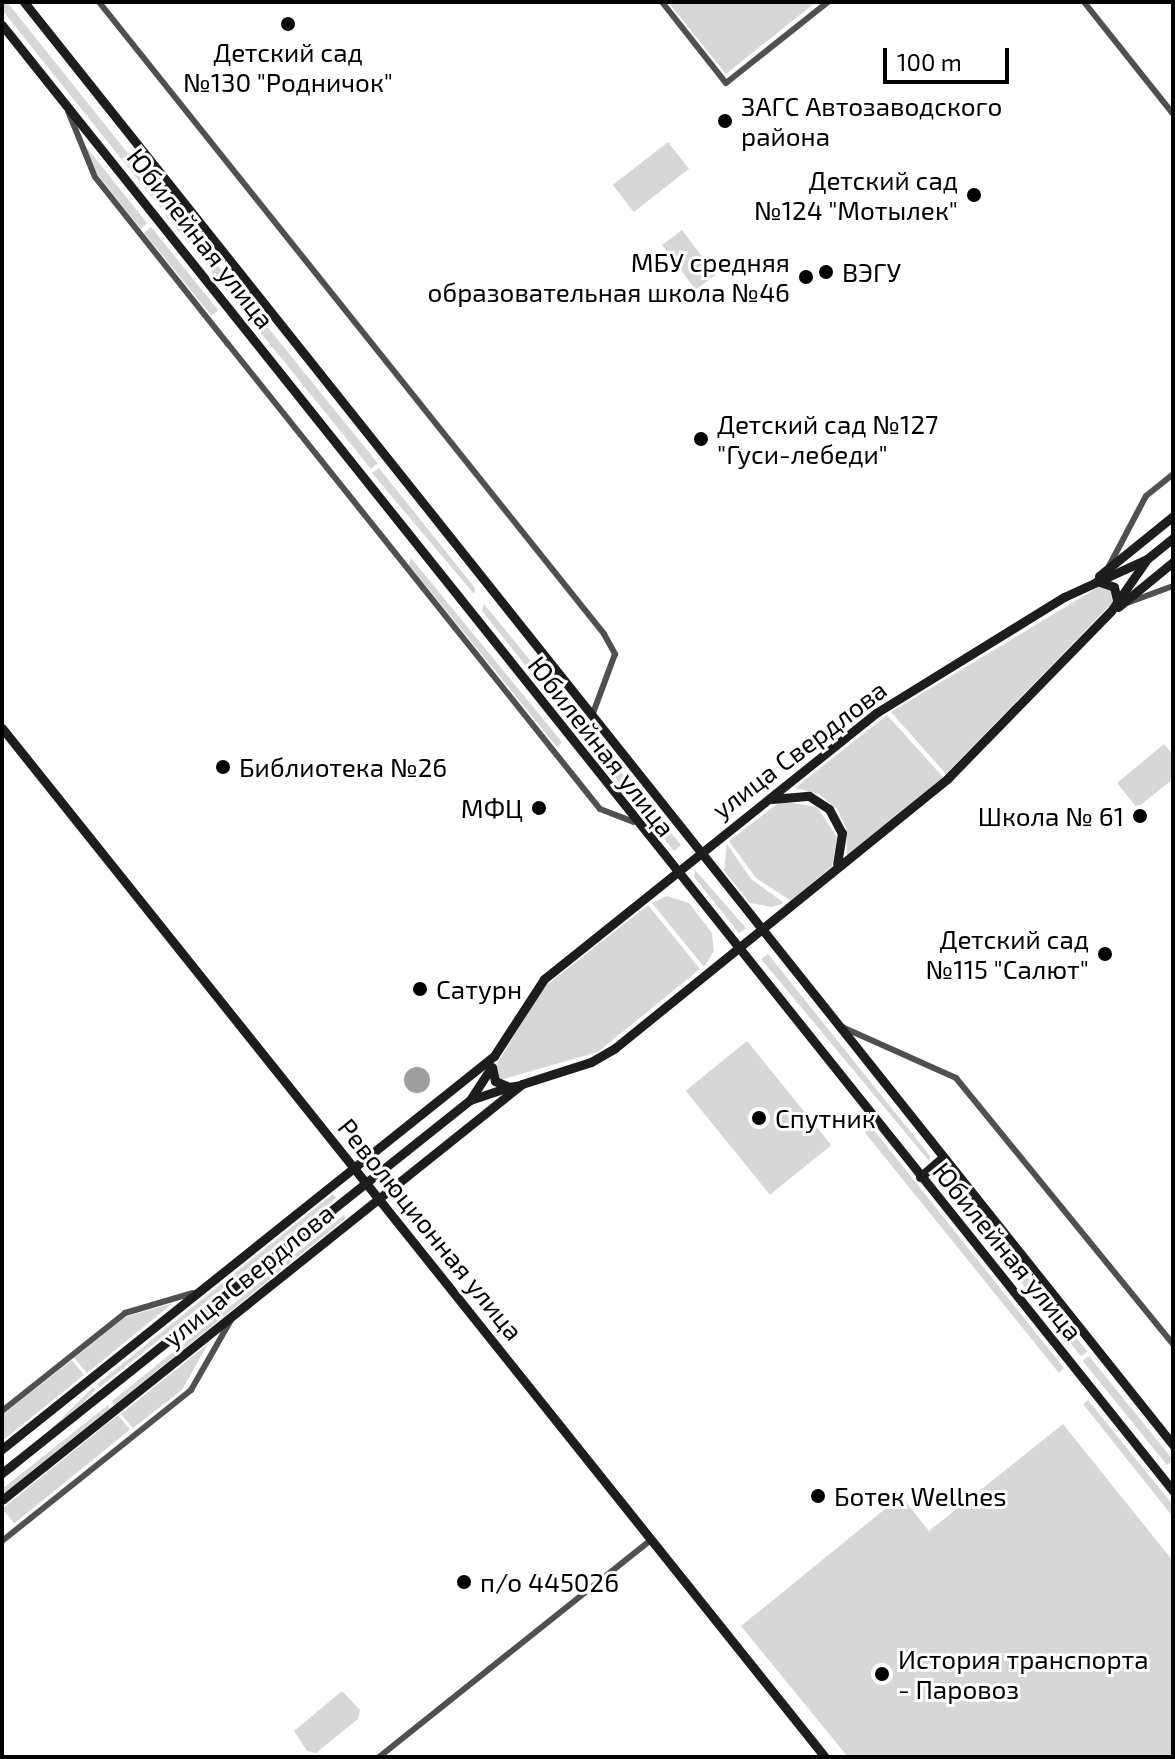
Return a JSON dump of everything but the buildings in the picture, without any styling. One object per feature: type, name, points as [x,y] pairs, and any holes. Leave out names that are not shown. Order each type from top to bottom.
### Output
[{"type":"main road","name":"Юбилейная улица","points":[[24,2],[1173,1445]]},
{"type":"main road","name":"Юбилейная улица","points":[[2,25],[634,822],[1173,1491]]},
{"type":"main road","name":"улица Свердлова","points":[[1094,581],[1173,516]]},
{"type":"main road","name":"улица Свердлова","points":[[2,1449],[494,1056],[544,979],[876,713],[1094,581],[1147,559],[1173,538]]},
{"type":"main road","name":"улица Свердлова","points":[[1116,607],[1147,559]]},
{"type":"main road","name":"улица Свердлова","points":[[470,1100],[603,1056],[948,778],[1116,607],[1173,562]]},
{"type":"main road","points":[[1094,581],[1114,587],[1116,607]]},
{"type":"main road","name":"Революционная улица","points":[[2,728],[825,1757]]},
{"type":"main road","points":[[764,802],[796,794],[829,809],[843,845],[830,873]]},
{"type":"main road","name":"улица Свердлова","points":[[2,1473],[470,1100],[491,1068],[494,1056]]},
{"type":"main road","points":[[491,1068],[495,1081],[509,1087]]},
{"type":"main road","name":"улица Свердлова","points":[[2,1500],[522,1084]]},
{"type":"main road","points":[[920,1177],[943,1157]]},
{"type":"street","points":[[99,2],[604,634],[615,654],[592,716]]},
{"type":"street","points":[[662,2],[726,83],[828,2]]},
{"type":"street","points":[[1084,2],[1173,114]]},
{"type":"street","points":[[64,100],[95,177],[600,809],[634,822]]},
{"type":"street","points":[[1108,568],[1128,523],[1146,496],[1173,474]]},
{"type":"street","points":[[1116,607],[1173,586]]},
{"type":"street","points":[[838,1025],[956,1078],[1173,1344]]},
{"type":"street","points":[[2,1411],[125,1313],[201,1291]]},
{"type":"street","points":[[2,1541],[191,1390],[233,1315]]},
{"type":"street","points":[[379,1757],[651,1540]]},
{"type":"shaded area","points":[[2,2],[7,2],[170,206],[163,211],[2,10]]},
{"type":"shaded area","points":[[668,2],[816,2],[726,74]]},
{"type":"shaded area","points":[[668,142],[689,169],[634,212],[613,185]]},
{"type":"shaded area","points":[[83,143],[147,223],[141,229],[98,175]]},
{"type":"shaded area","points":[[172,209],[378,463],[371,469],[165,215]]},
{"type":"shaded area","points":[[151,227],[218,310],[211,316],[144,233]]},
{"type":"shaded area","points":[[682,230],[716,275],[696,290],[662,245]]},
{"type":"shaded area","points":[[379,468],[475,588],[474,594],[372,473]]},
{"type":"shaded area","points":[[411,558],[562,742],[557,747],[409,565]]},
{"type":"shaded area","points":[[1100,586],[1109,586],[1113,602],[946,774],[891,712]]},
{"type":"shaded area","points":[[484,604],[681,845],[674,851],[482,611]]},
{"type":"shaded area","points":[[887,715],[943,777],[847,856],[846,828],[837,809],[819,794],[795,788]]},
{"type":"shaded area","points":[[1164,744],[1173,755],[1173,779],[1137,808],[1117,783]]},
{"type":"shaded area","points":[[781,801],[817,807],[837,837],[832,866],[791,901],[756,878],[729,841]]},
{"type":"shaded area","points":[[727,844],[751,879],[784,903],[772,907],[750,903],[724,871]]},
{"type":"shaded area","points":[[695,870],[746,928],[739,933],[694,877]]},
{"type":"shaded area","points":[[667,896],[689,903],[712,933],[714,951],[704,967],[652,903]]},
{"type":"shaded area","points":[[648,905],[700,969],[598,1052],[497,1081],[494,1069],[543,988]]},
{"type":"shaded area","points":[[768,954],[930,1156],[929,1161],[761,959]]},
{"type":"shaded area","name":"Спутник","points":[[747,1041],[831,1145],[770,1195],[686,1091]]},
{"type":"shaded area","points":[[417,1067],[426,1071],[430,1080],[426,1089],[417,1093],[408,1089],[404,1080],[408,1071]]},
{"type":"shaded area","points":[[857,1109],[1064,1368],[1059,1373],[866,1134]]},
{"type":"shaded area","points":[[942,1172],[1087,1352],[1081,1357],[936,1177]]},
{"type":"shaded area","points":[[333,1194],[336,1198],[100,1387],[97,1384]]},
{"type":"shaded area","points":[[344,1215],[346,1218],[114,1405],[112,1401]]},
{"type":"shaded area","points":[[173,1303],[87,1373],[74,1358],[125,1317]]},
{"type":"shaded area","points":[[208,1344],[182,1390],[133,1428],[121,1414]]},
{"type":"shaded area","points":[[1089,1356],[1173,1460],[1167,1465],[1083,1361]]},
{"type":"shaded area","points":[[72,1360],[84,1375],[2,1441],[2,1415]]},
{"type":"shaded area","points":[[93,1387],[96,1390],[13,1473],[10,1470]]},
{"type":"shaded area","points":[[1088,1400],[1173,1505],[1173,1517],[1083,1404]]},
{"type":"shaded area","points":[[108,1405],[110,1408],[2,1495],[2,1489]]},
{"type":"shaded area","points":[[118,1415],[130,1430],[14,1524],[2,1509]]},
{"type":"shaded area","points":[[1063,1424],[1173,1561],[1173,1757],[848,1757],[741,1626],[901,1496],[929,1531]]},
{"type":"shaded area","points":[[342,1691],[360,1710],[358,1719],[316,1753],[307,1751],[294,1731]]},
{"type":"place","name":"Детский сад №130 \"Родничок\"","points":[[288,24]]},
{"type":"place","name":"ЗАГС Автозаводского района","points":[[725,121]]},
{"type":"place","name":"Детский сад №124 \"Мотылек\"","points":[[974,195]]},
{"type":"place","name":"ВЭГУ","points":[[826,272]]},
{"type":"place","name":"МБУ средняя образовательная школа №46","points":[[806,277]]},
{"type":"place","name":"Детский сад №127 \"Гуси-лебеди\"","points":[[701,439]]},
{"type":"place","name":"Библиотека №26","points":[[223,767]]},
{"type":"place","name":"МФЦ","points":[[539,808]]},
{"type":"place","name":"Школа № 61","points":[[1140,816]]},
{"type":"place","name":"Детский сад №115 \"Салют\"","points":[[1105,954]]},
{"type":"place","name":"Сатурн","points":[[420,989]]},
{"type":"place","name":"Спутник","points":[[759,1118]]},
{"type":"place","name":"Ботек Wellnes","points":[[818,1496]]},
{"type":"place","name":"п/о 445026","points":[[464,1582]]},
{"type":"place","name":"История транспорта - Паровоз","points":[[882,1674]]}]
